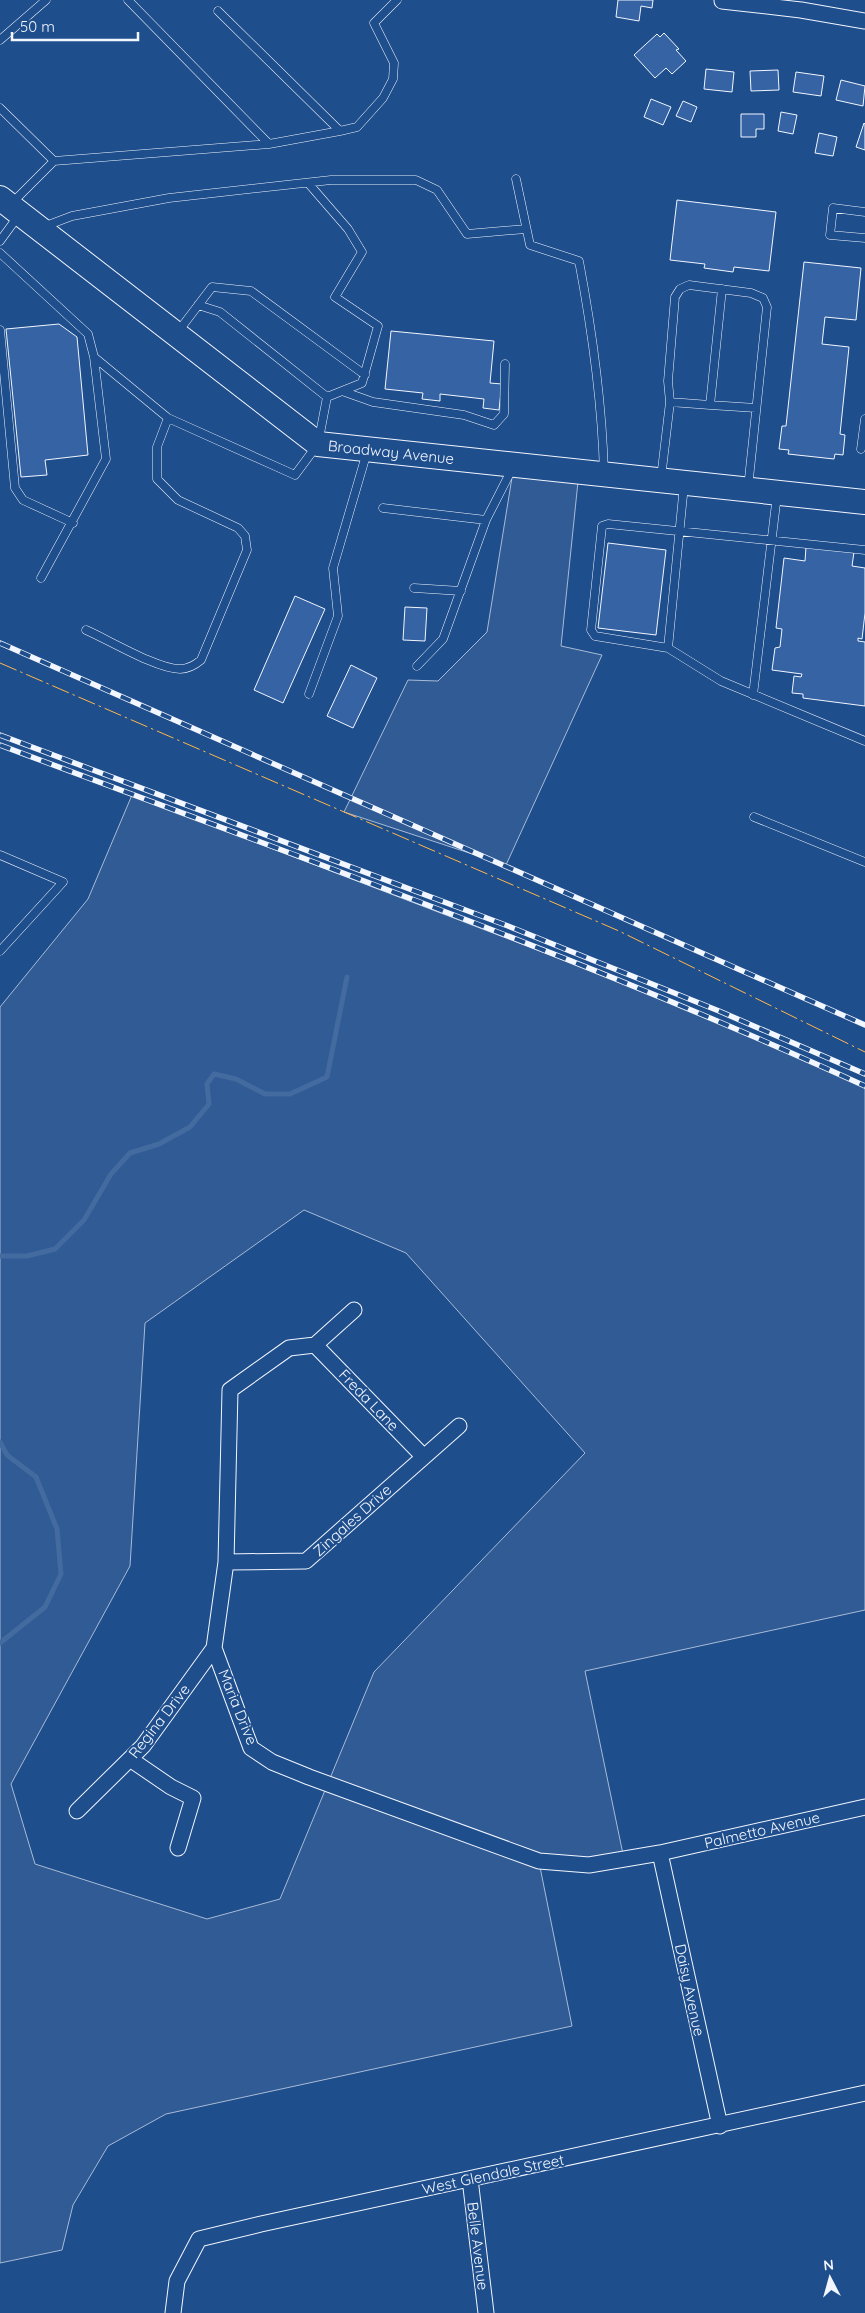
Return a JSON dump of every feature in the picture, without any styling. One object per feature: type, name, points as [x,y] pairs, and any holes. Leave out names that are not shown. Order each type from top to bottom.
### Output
[{"type":"main road","name":"Broadway Avenue","points":[[10,206],[318,444],[865,502]]},
{"type":"street","points":[[722,1],[801,10],[865,21]]},
{"type":"street","points":[[315,1345],[354,1310]]},
{"type":"street","name":"Freda Lane","points":[[315,1345],[423,1456]]},
{"type":"street","name":"Maria Drive","points":[[315,1345],[290,1348],[230,1390],[226,1562],[214,1648],[251,1748],[272,1762],[309,1778],[539,1861],[589,1865],[660,1853]]},
{"type":"street","name":"Zingales Drive","points":[[226,1562],[306,1561],[459,1426]]},
{"type":"street","name":"Regina Drive","points":[[77,1811],[143,1746],[214,1648]]},
{"type":"street","points":[[130,1759],[170,1787],[193,1798],[178,1848]]},
{"type":"street","name":"Palmetto Avenue","points":[[660,1853],[865,1807]]},
{"type":"street","name":"Daisy Avenue","points":[[660,1853],[720,2126]]},
{"type":"street","name":"West Glendale Street","points":[[174,2313],[177,2281],[199,2239],[865,2093]]},
{"type":"street","name":"Belle Avenue","points":[[470,2179],[486,2313]]},
{"type":"lane","points":[[0,40],[46,0]]},
{"type":"lane","points":[[128,0],[270,144]]},
{"type":"lane","points":[[0,241],[10,206],[54,160],[270,144],[357,127],[383,98],[393,79],[394,63],[374,23],[397,0]]},
{"type":"lane","points":[[218,11],[340,131]]},
{"type":"lane","points":[[0,108],[54,160]]},
{"type":"lane","points":[[516,179],[530,245],[579,261],[587,306],[603,443],[604,474]]},
{"type":"lane","points":[[39,229],[72,216],[169,198],[309,184],[330,180],[416,180],[437,190],[467,234],[526,229]]},
{"type":"lane","points":[[309,184],[348,229],[362,252],[335,297],[378,326],[362,384],[327,397]]},
{"type":"lane","points":[[865,212],[834,208],[830,235],[865,238]]},
{"type":"lane","points":[[0,253],[88,334],[94,357],[106,459],[73,523],[41,578]]},
{"type":"lane","points":[[661,480],[670,402],[668,381],[675,297],[680,289],[689,285],[751,293],[763,298],[767,306],[747,490]]},
{"type":"lane","points":[[176,334],[212,287],[251,291],[364,375]]},
{"type":"lane","points":[[710,404],[722,289]]},
{"type":"lane","points":[[198,305],[220,312],[327,397]]},
{"type":"lane","points":[[0,330],[14,488],[22,500],[73,523]]},
{"type":"lane","points":[[94,357],[168,418],[295,476],[318,444],[327,397]]},
{"type":"lane","points":[[342,391],[372,402],[464,416],[494,425],[504,414],[505,364]]},
{"type":"lane","points":[[670,402],[756,408]]},
{"type":"lane","points":[[86,630],[158,663],[179,669],[194,666],[201,660],[239,574],[247,550],[245,536],[238,528],[178,500],[157,479],[157,447],[168,418]]},
{"type":"lane","points":[[861,449],[865,419]]},
{"type":"lane","points":[[309,694],[338,616],[333,568],[367,450]]},
{"type":"lane","points":[[416,666],[443,640],[486,520],[514,465]]},
{"type":"lane","points":[[668,648],[684,483]]},
{"type":"lane","points":[[753,695],[774,540],[777,493]]},
{"type":"lane","points":[[383,508],[486,520]]},
{"type":"lane","points":[[865,550],[608,524],[602,526],[591,630],[595,636],[668,648],[721,681],[865,741]]},
{"type":"lane","points":[[414,588],[461,592]]},
{"type":"lane","points":[[754,817],[865,862]]},
{"type":"lane","points":[[0,855],[63,882],[0,951]]},
{"type":"shaded area","points":[[514,465],[579,472],[561,646],[602,655],[506,865],[344,812],[408,680],[438,681],[487,632]]},
{"type":"shaded area","points":[[132,795],[642,990],[865,1086],[865,1610],[585,1671],[624,1859],[539,1862],[572,2026],[166,2114],[108,2146],[73,2205],[62,2250],[0,2263],[0,1007],[88,899]],"holes":[[[304,1210],[406,1253],[585,1453],[374,1672],[280,1899],[207,1919],[35,1864],[11,1784],[130,1566],[145,1323]]]},
{"type":"building","points":[[618,0],[653,0],[652,8],[641,6],[639,21],[616,17]]},
{"type":"building","points":[[664,33],[679,49],[676,50],[686,61],[672,74],[666,68],[655,78],[634,55],[657,34],[660,37]]},
{"type":"building","points":[[706,69],[734,72],[732,92],[704,89]]},
{"type":"building","points":[[778,70],[779,90],[751,91],[750,71]]},
{"type":"building","points":[[796,72],[824,76],[821,96],[793,92]]},
{"type":"building","points":[[841,80],[865,86],[863,106],[836,100]]},
{"type":"building","points":[[651,99],[671,107],[663,125],[644,117]]},
{"type":"building","points":[[683,101],[697,107],[691,122],[676,116]]},
{"type":"building","points":[[781,112],[797,115],[793,134],[778,131]]},
{"type":"building","points":[[741,114],[764,114],[764,129],[756,129],[756,137],[741,137]]},
{"type":"building","points":[[865,124],[865,150],[856,147]]},
{"type":"building","points":[[819,133],[837,137],[833,156],[815,153]]},
{"type":"building","points":[[677,200],[776,212],[769,271],[734,267],[733,272],[704,268],[705,264],[670,260]]},
{"type":"building","points":[[804,262],[861,268],[856,320],[825,317],[822,344],[849,347],[840,434],[845,435],[843,455],[835,454],[834,459],[788,454],[789,450],[779,449],[782,426],[786,426]]},
{"type":"building","points":[[59,324],[77,337],[88,455],[45,460],[47,475],[21,477],[6,329]]},
{"type":"building","points":[[391,331],[494,341],[490,383],[502,384],[499,410],[483,408],[484,399],[440,394],[440,401],[422,399],[423,393],[385,389]]},
{"type":"building","points":[[608,543],[666,550],[656,635],[598,628]]},
{"type":"building","points":[[806,547],[854,552],[852,566],[865,568],[865,613],[862,639],[858,638],[858,641],[865,642],[865,706],[803,698],[803,694],[792,693],[794,676],[801,677],[802,674],[772,670],[775,648],[780,647],[782,629],[776,628],[784,558],[805,561]]},
{"type":"building","points":[[295,596],[325,609],[283,703],[254,690]]},
{"type":"building","points":[[405,607],[427,608],[425,641],[403,640]]},
{"type":"building","points":[[351,665],[377,678],[353,728],[327,716]]},
{"type":"waterway","points":[[0,1256],[27,1256],[55,1249],[84,1220],[111,1174],[130,1153],[159,1144],[190,1127],[209,1104],[207,1084],[214,1074],[236,1079],[265,1094],[290,1094],[327,1077],[347,977]]},
{"type":"waterway","points":[[0,1442],[7,1455],[36,1477],[57,1529],[61,1574],[45,1607],[0,1643]]},
{"type":"railway","points":[[0,643],[865,1025]]},
{"type":"railway","points":[[0,735],[508,926],[719,1011],[865,1074]]},
{"type":"railway","points":[[0,745],[544,950],[759,1039],[865,1086]]},
{"type":"power","points":[[0,663],[619,931],[865,1052]]}]
